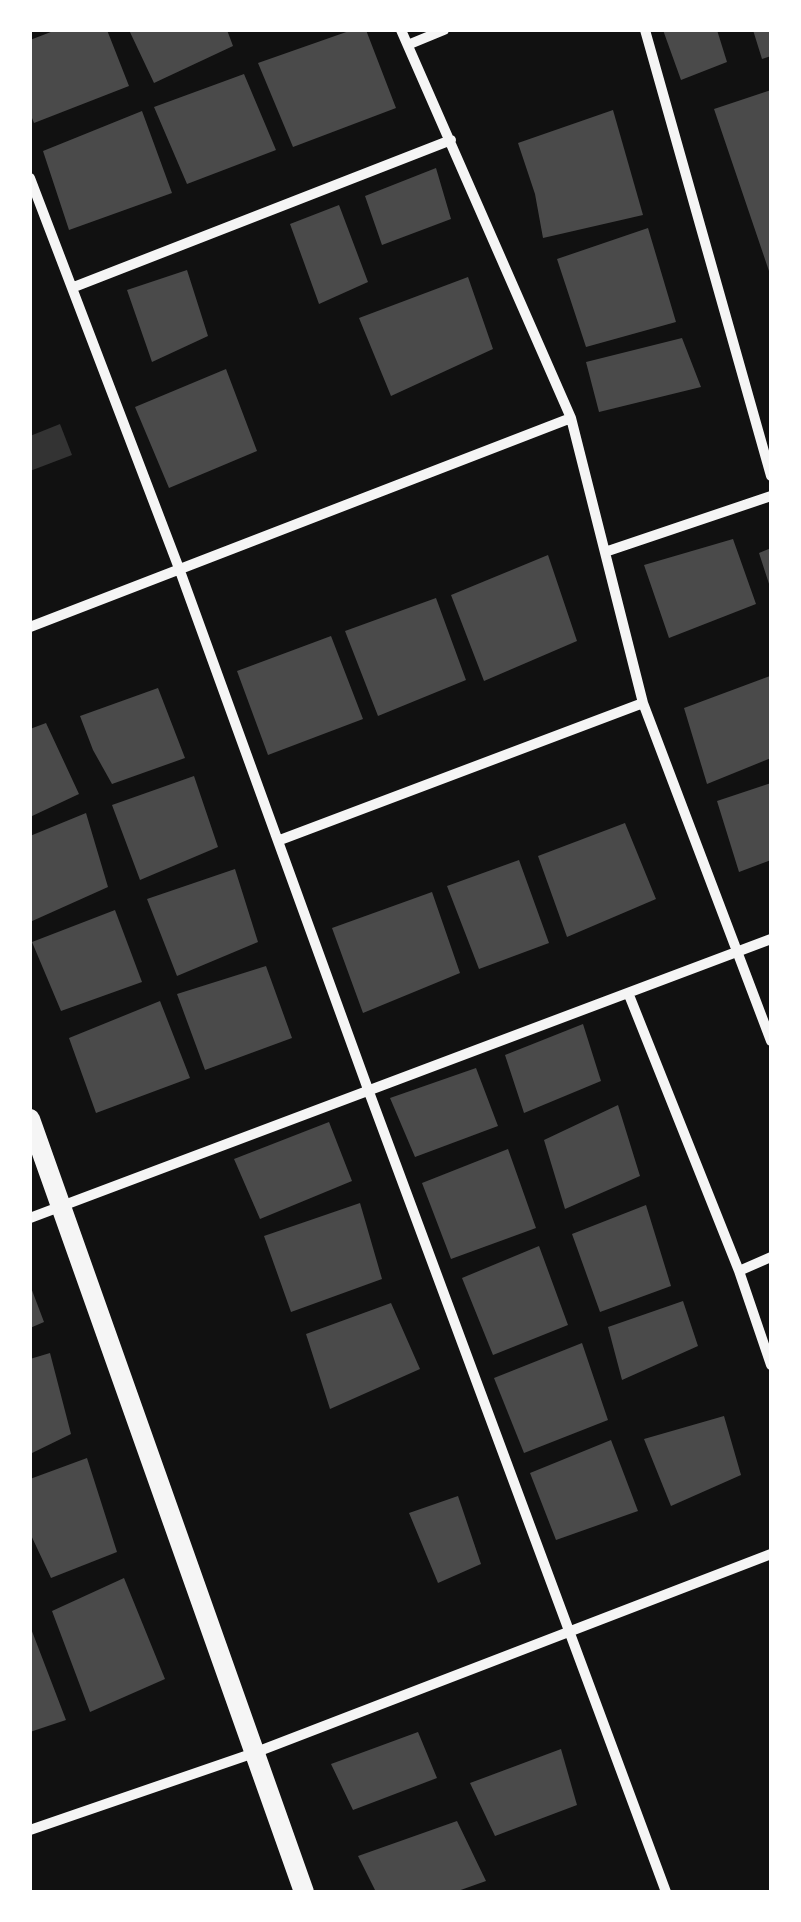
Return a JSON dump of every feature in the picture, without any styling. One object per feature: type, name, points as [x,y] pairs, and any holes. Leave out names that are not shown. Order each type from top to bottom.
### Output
[{"type":"main road","points":[[30,1119],[304,1892]]},
{"type":"street","points":[[401,30],[571,418],[643,704],[771,1041]]},
{"type":"street","points":[[410,44],[444,30]]},
{"type":"street","points":[[645,30],[771,476]]},
{"type":"street","points":[[74,287],[451,140]]},
{"type":"street","points":[[30,178],[180,570],[666,1892]]},
{"type":"street","points":[[30,627],[571,418]]},
{"type":"street","points":[[605,552],[771,496]]},
{"type":"street","points":[[280,840],[643,704]]},
{"type":"street","points":[[30,1218],[771,939]]},
{"type":"street","points":[[629,995],[771,1365]]},
{"type":"street","points":[[738,1271],[771,1257]]},
{"type":"street","points":[[30,1830],[254,1752],[771,1554]]},
{"type":"shaded area","points":[[60,424],[72,455],[30,471],[30,436]]},
{"type":"building","points":[[56,30],[107,30],[129,86],[34,123],[30,113],[30,40]]},
{"type":"building","points":[[129,30],[227,30],[233,46],[154,83]]},
{"type":"building","points":[[352,30],[366,30],[396,108],[293,147],[258,63]]},
{"type":"building","points":[[663,30],[717,30],[727,62],[681,80]]},
{"type":"building","points":[[753,30],[771,30],[771,56],[762,59]]},
{"type":"building","points":[[244,74],[276,150],[187,184],[154,107]]},
{"type":"building","points":[[771,90],[771,273],[770,274],[714,109]]},
{"type":"building","points":[[613,110],[643,215],[543,238],[535,194],[518,143]]},
{"type":"building","points":[[142,111],[172,193],[69,230],[43,151]]},
{"type":"building","points":[[436,168],[451,219],[382,245],[365,196]]},
{"type":"building","points":[[339,205],[368,282],[319,304],[290,224]]},
{"type":"building","points":[[648,228],[676,322],[586,347],[557,259]]},
{"type":"building","points":[[187,270],[208,336],[152,362],[127,290]]},
{"type":"building","points":[[468,277],[493,349],[391,396],[359,318]]},
{"type":"building","points":[[682,338],[701,387],[599,412],[586,362]]},
{"type":"building","points":[[226,369],[257,451],[169,488],[135,407]]},
{"type":"building","points":[[733,539],[756,604],[669,638],[644,565]]},
{"type":"building","points":[[771,548],[771,587],[770,587],[759,553]]},
{"type":"building","points":[[548,555],[577,641],[484,681],[451,595]]},
{"type":"building","points":[[436,598],[466,680],[378,716],[345,631]]},
{"type":"building","points":[[331,636],[363,719],[268,755],[237,671]]},
{"type":"building","points":[[770,676],[771,758],[707,784],[684,708]]},
{"type":"building","points":[[158,688],[185,758],[112,784],[80,716]]},
{"type":"building","points":[[46,723],[79,794],[30,817],[30,729]]},
{"type":"building","points":[[194,776],[218,847],[140,880],[112,805]]},
{"type":"building","points":[[771,783],[771,860],[739,872],[717,801]]},
{"type":"building","points":[[86,813],[108,887],[30,922],[30,836]]},
{"type":"building","points":[[625,823],[656,899],[567,937],[538,856]]},
{"type":"building","points":[[519,860],[549,943],[479,969],[447,886]]},
{"type":"building","points":[[235,869],[258,942],[177,976],[147,899]]},
{"type":"building","points":[[432,892],[460,973],[363,1013],[332,928]]},
{"type":"building","points":[[115,910],[142,982],[61,1011],[32,942]]},
{"type":"building","points":[[266,966],[292,1038],[205,1070],[177,994]]},
{"type":"building","points":[[160,1001],[190,1078],[96,1113],[69,1038]]},
{"type":"building","points":[[583,1024],[601,1081],[524,1113],[505,1055]]},
{"type":"building","points":[[476,1068],[498,1126],[415,1157],[390,1098]]},
{"type":"building","points":[[618,1105],[640,1176],[565,1209],[544,1140]]},
{"type":"building","points":[[329,1122],[352,1181],[260,1219],[234,1159]]},
{"type":"building","points":[[508,1149],[536,1228],[451,1259],[422,1183]]},
{"type":"building","points":[[360,1203],[382,1279],[291,1312],[264,1236]]},
{"type":"building","points":[[646,1205],[671,1286],[600,1312],[572,1234]]},
{"type":"building","points":[[539,1246],[568,1325],[493,1355],[462,1278]]},
{"type":"building","points":[[30,1285],[44,1322],[30,1328]]},
{"type":"building","points":[[683,1301],[698,1346],[622,1380],[608,1327]]},
{"type":"building","points":[[391,1303],[420,1369],[330,1409],[306,1334]]},
{"type":"building","points":[[582,1343],[608,1420],[524,1453],[494,1378]]},
{"type":"building","points":[[50,1353],[71,1434],[30,1454],[30,1359]]},
{"type":"building","points":[[724,1416],[741,1475],[671,1506],[644,1439]]},
{"type":"building","points":[[611,1440],[638,1511],[556,1540],[530,1473]]},
{"type":"building","points":[[87,1458],[117,1552],[51,1578],[30,1533],[30,1479]]},
{"type":"building","points":[[458,1496],[481,1564],[438,1583],[409,1513]]},
{"type":"building","points":[[124,1578],[165,1679],[90,1712],[52,1611]]},
{"type":"building","points":[[30,1626],[66,1720],[30,1732]]},
{"type":"building","points":[[418,1732],[437,1778],[353,1810],[331,1764]]},
{"type":"building","points":[[561,1749],[577,1805],[495,1836],[470,1783]]},
{"type":"building","points":[[457,1821],[486,1881],[455,1892],[376,1892],[358,1856]]}]
